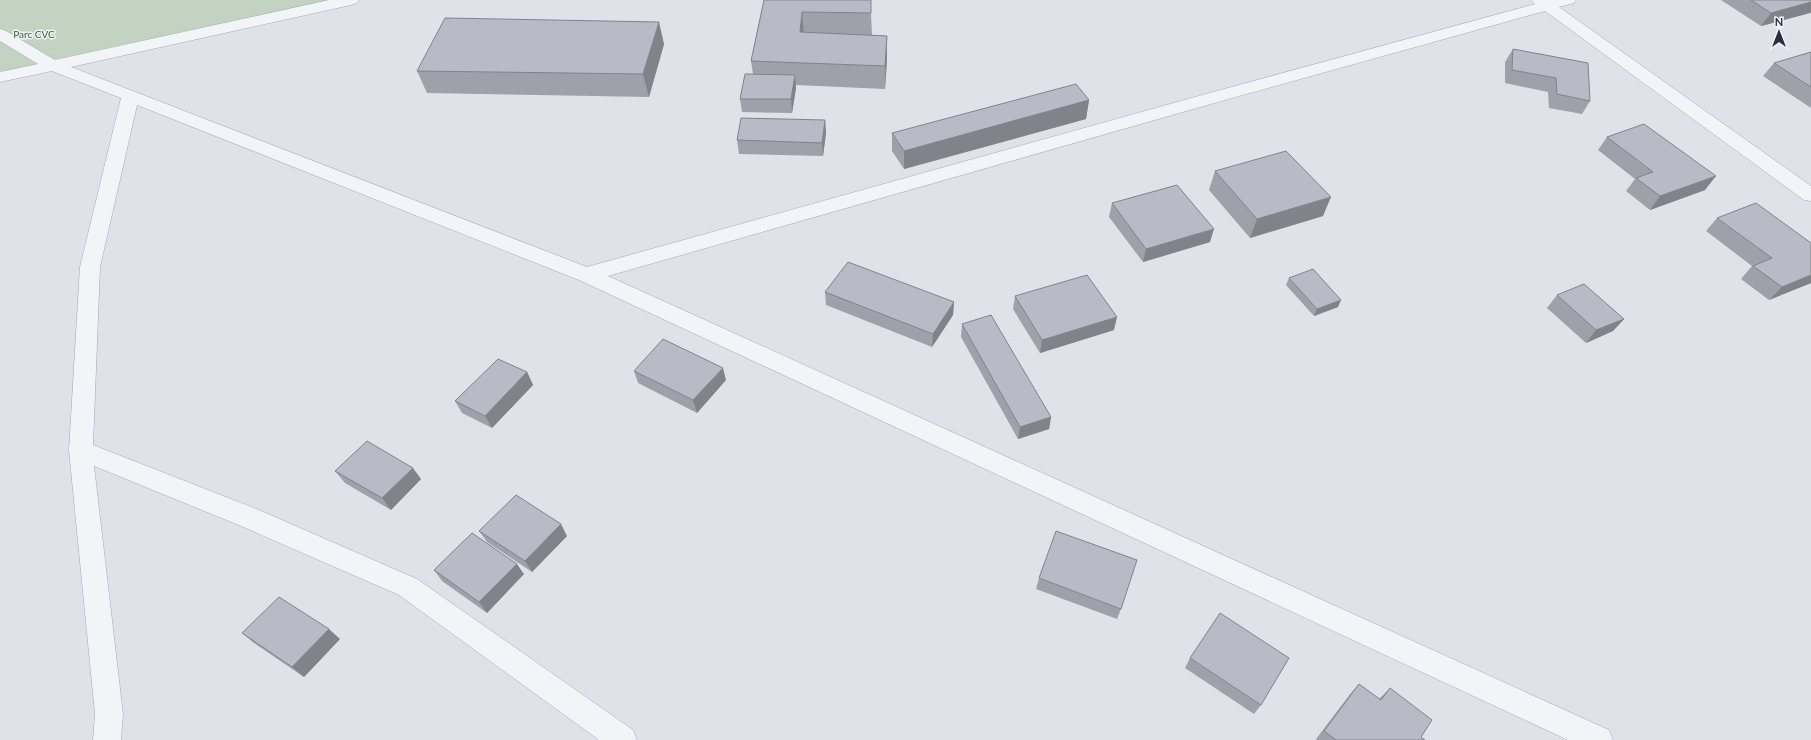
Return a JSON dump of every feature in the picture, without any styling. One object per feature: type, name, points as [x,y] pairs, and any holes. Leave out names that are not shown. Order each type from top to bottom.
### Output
[{"type":"street","points":[[0,77],[351,0]]},
{"type":"street","points":[[586,275],[1543,3],[1568,0]]},
{"type":"street","points":[[1543,3],[1811,194]]},
{"type":"street","points":[[0,34],[52,66],[586,275],[1599,740]]},
{"type":"street","points":[[107,740],[108,714],[81,450],[90,267],[130,96]]},
{"type":"street","points":[[81,450],[250,518],[408,587],[623,740]]},
{"type":"green space","name":"Parc CVC","points":[[0,0],[351,0],[52,65],[0,71]]},
{"type":"building","points":[[764,0],[871,0],[871,13],[802,12],[800,32],[887,36],[885,66],[751,61]]},
{"type":"building","points":[[1751,0],[1811,0],[1811,2],[1771,13]]},
{"type":"building","points":[[445,18],[659,22],[643,74],[417,71]]},
{"type":"building","points":[[1513,49],[1588,63],[1590,101],[1557,94],[1556,78],[1512,70]]},
{"type":"building","points":[[1811,52],[1811,87],[1774,63]]},
{"type":"building","points":[[745,74],[795,75],[791,99],[740,99]]},
{"type":"building","points":[[1076,84],[1089,100],[904,151],[892,133]]},
{"type":"building","points":[[741,118],[825,120],[822,143],[737,140]]},
{"type":"building","points":[[1644,124],[1716,176],[1660,196],[1636,178],[1653,172],[1607,137]]},
{"type":"building","points":[[1286,151],[1331,197],[1257,219],[1215,171]]},
{"type":"building","points":[[1177,185],[1214,229],[1146,249],[1112,203]]},
{"type":"building","points":[[1756,203],[1811,243],[1811,275],[1782,287],[1753,266],[1772,258],[1717,218]]},
{"type":"building","points":[[848,262],[954,302],[933,334],[825,292]]},
{"type":"building","points":[[1313,269],[1341,300],[1317,309],[1289,278]]},
{"type":"building","points":[[1087,275],[1117,317],[1042,340],[1015,296]]},
{"type":"building","points":[[1584,284],[1624,319],[1596,330],[1557,295]]},
{"type":"building","points":[[991,315],[1051,417],[1020,427],[962,324]]},
{"type":"building","points":[[663,339],[723,368],[693,400],[634,371]]},
{"type":"building","points":[[498,359],[527,372],[485,416],[455,401]]},
{"type":"building","points":[[367,441],[413,468],[382,498],[335,471]]},
{"type":"building","points":[[516,495],[561,524],[525,561],[479,531]]},
{"type":"building","points":[[1056,531],[1137,560],[1121,609],[1039,578]]},
{"type":"building","points":[[472,533],[517,564],[479,602],[434,570]]},
{"type":"building","points":[[279,597],[329,629],[292,667],[242,633]]},
{"type":"building","points":[[1220,613],[1289,658],[1261,705],[1190,658]]},
{"type":"building","points":[[1359,684],[1381,700],[1390,688],[1432,720],[1421,737],[1425,740],[1336,740],[1324,731]]}]
